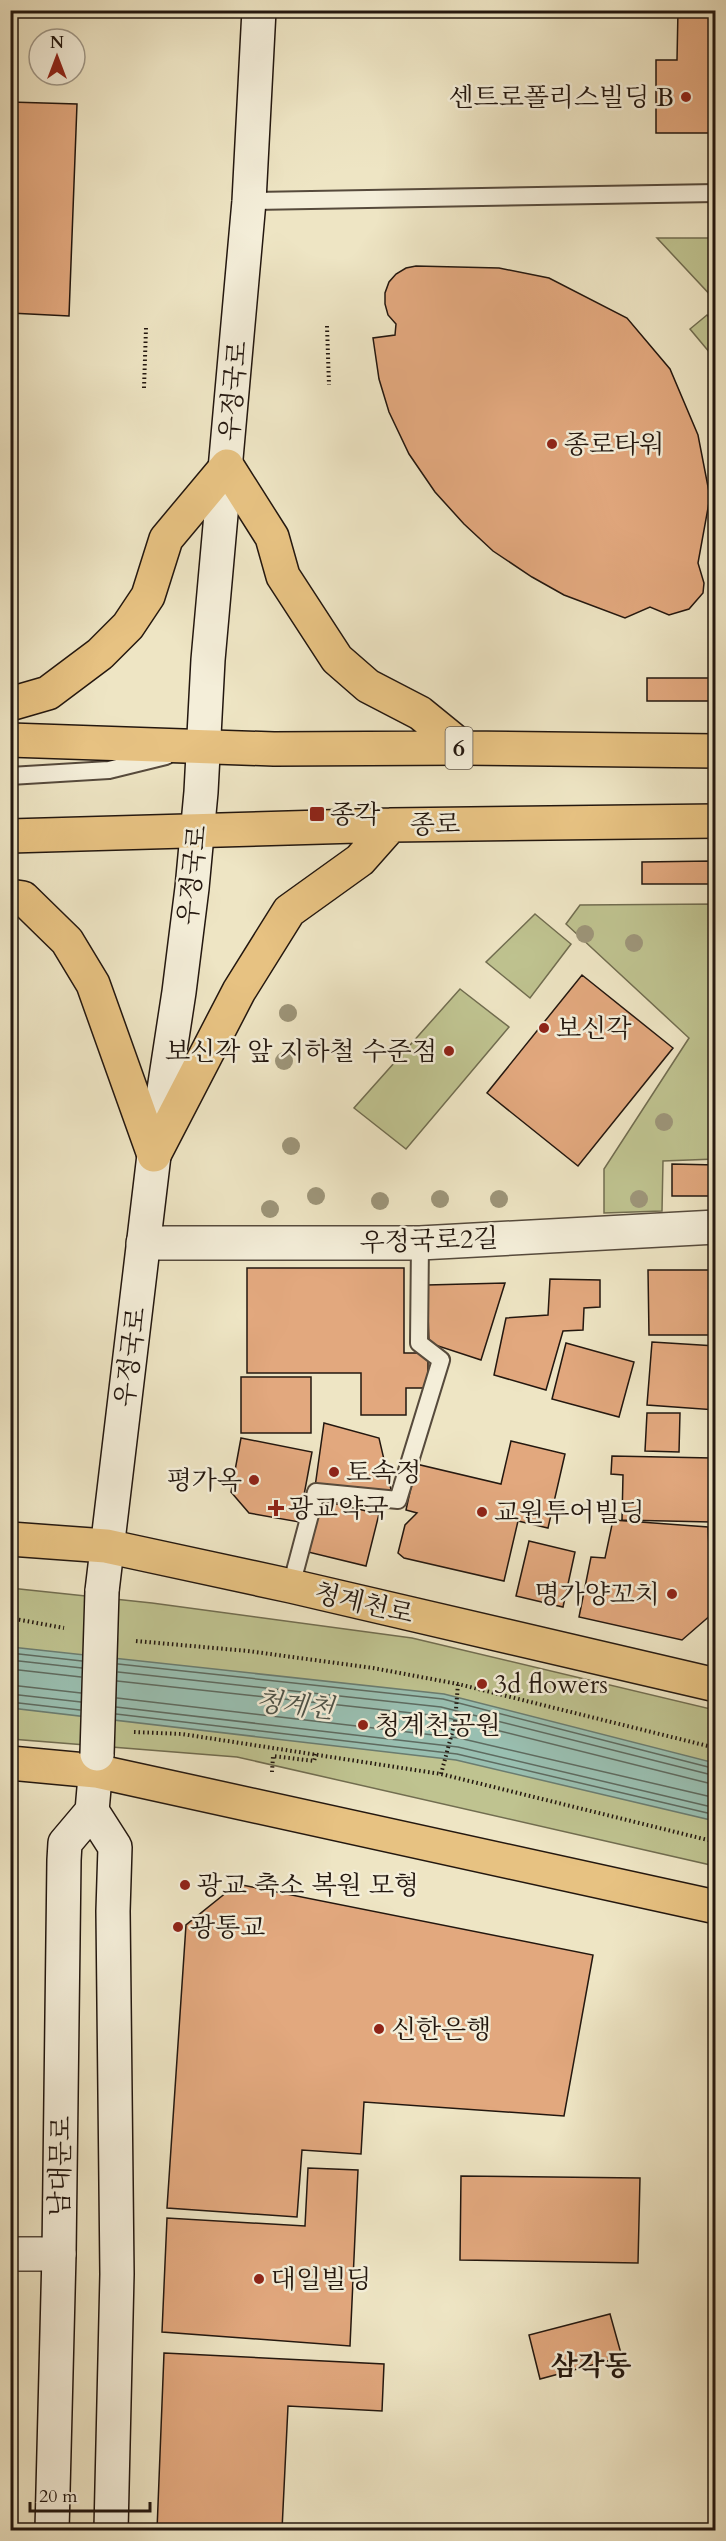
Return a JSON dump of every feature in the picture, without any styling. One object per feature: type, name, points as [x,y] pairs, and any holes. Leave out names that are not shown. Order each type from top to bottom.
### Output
[{"type":"main road","name":"우정국로","points":[[106,1546],[154,1155],[179,992],[196,831],[208,660],[249,201],[259,10]]},
{"type":"main road","points":[[10,704],[48,693],[100,654],[128,626],[148,596],[166,540],[227,466],[272,537],[283,576],[337,659],[368,686],[420,713],[463,748]]},
{"type":"main road","name":"6","points":[[10,740],[274,749],[463,748],[716,751]]},
{"type":"main road","name":"종로","points":[[10,836],[392,825],[716,821]]},
{"type":"main road","points":[[154,1155],[239,991],[289,911],[360,860],[392,825]]},
{"type":"main road","points":[[10,896],[22,898],[67,941],[93,984],[154,1155]]},
{"type":"main road","name":"우정국로2길","points":[[143,1243],[420,1243],[716,1227]]},
{"type":"main road","name":"청계천로","points":[[10,1539],[106,1546],[291,1586],[716,1685]]},
{"type":"main road","points":[[106,1546],[102,1591],[97,1763],[92,1811],[115,1847],[113,1911],[117,2274],[111,2530]]},
{"type":"main road","points":[[10,1763],[97,1763],[716,1907]]},
{"type":"main road","name":"남대문로","points":[[52,2530],[65,1843],[92,1811]]},
{"type":"main road","points":[[10,2254],[59,2254]]},
{"type":"lane","points":[[249,201],[716,193]]},
{"type":"lane","points":[[10,776],[109,770],[202,747]]},
{"type":"lane","points":[[291,1586],[316,1492],[398,1500],[441,1360],[418,1343],[420,1243]]},
{"type":"path","points":[[327,326],[329,385]]},
{"type":"path","points":[[144,388],[146,328]]},
{"type":"path","points":[[10,1618],[67,1628]]},
{"type":"path","points":[[135,1640],[157,1644],[248,1651],[374,1668],[458,1684],[716,1748]]},
{"type":"path","points":[[441,1774],[454,1722],[458,1684]]},
{"type":"path","points":[[125,1732],[182,1734],[441,1774],[716,1842]]},
{"type":"path","points":[[271,1779],[273,1756],[314,1761],[316,1754]]},
{"type":"green space","points":[[657,238],[715,238],[715,300]]},
{"type":"green space","points":[[707,315],[715,324],[715,359],[690,329]]},
{"type":"green space","points":[[715,904],[715,1159],[663,1161],[662,1211],[604,1213],[604,1169],[689,1038],[566,924],[580,905]]},
{"type":"green space","points":[[535,914],[571,944],[530,998],[486,962]]},
{"type":"green space","points":[[460,989],[509,1027],[406,1149],[354,1108]]},
{"type":"green space","name":"청계천공원","points":[[10,1588],[152,1603],[412,1638],[715,1710],[715,1866],[237,1757],[11,1739]]},
{"type":"water","name":"청계천","points":[[11,1647],[444,1694],[715,1763],[715,1821],[456,1760],[11,1708]]},
{"type":"building","name":"센트로폴리스빌딩 B","points":[[678,10],[716,10],[716,133],[656,133],[656,60],[677,60]]},
{"type":"building","points":[[10,102],[77,104],[69,316],[10,313]]},
{"type":"building","name":"종로타워","points":[[416,266],[499,268],[549,278],[627,318],[670,369],[698,435],[710,497],[698,563],[704,583],[703,593],[689,609],[669,615],[650,607],[625,618],[564,595],[493,551],[435,492],[409,454],[389,412],[379,379],[373,338],[395,335],[396,324],[388,315],[385,293],[389,282],[396,274],[406,268]]},
{"type":"building","points":[[647,678],[716,678],[716,701],[647,701]]},
{"type":"building","points":[[712,861],[712,884],[642,884],[642,862]]},
{"type":"building","points":[[582,975],[673,1048],[578,1166],[487,1093]]},
{"type":"building","points":[[672,1164],[716,1165],[716,1196],[672,1196]]},
{"type":"building","points":[[247,1268],[404,1268],[404,1353],[428,1353],[428,1388],[406,1388],[406,1415],[361,1415],[361,1373],[247,1373]]},
{"type":"building","points":[[648,1270],[713,1270],[716,1273],[716,1335],[649,1335]]},
{"type":"building","points":[[550,1279],[600,1280],[600,1307],[584,1308],[583,1330],[563,1331],[546,1390],[494,1375],[506,1318],[548,1315]]},
{"type":"building","points":[[505,1283],[481,1360],[429,1343],[427,1285]]},
{"type":"building","points":[[652,1342],[716,1346],[716,1410],[647,1405]]},
{"type":"building","points":[[566,1343],[634,1362],[619,1417],[552,1399]]},
{"type":"building","points":[[241,1377],[311,1377],[311,1433],[241,1433]]},
{"type":"building","points":[[647,1413],[680,1413],[679,1452],[645,1451]]},
{"type":"building","points":[[324,1423],[379,1438],[393,1498],[315,1487]]},
{"type":"building","points":[[241,1438],[312,1452],[299,1522],[249,1513],[231,1492]]},
{"type":"building","name":"교원투어빌딩","points":[[511,1441],[565,1454],[548,1528],[518,1521],[504,1581],[404,1558],[398,1553],[405,1525],[417,1513],[406,1510],[416,1464],[501,1484]]},
{"type":"building","points":[[612,1456],[712,1458],[711,1522],[622,1520],[623,1475],[611,1474]]},
{"type":"building","points":[[320,1500],[379,1514],[366,1566],[308,1552]]},
{"type":"building","points":[[613,1520],[708,1527],[712,1614],[682,1640],[579,1617],[591,1557],[605,1558]]},
{"type":"building","points":[[529,1541],[575,1552],[563,1607],[516,1596]]},
{"type":"building","name":"신한은행","points":[[237,1884],[593,1955],[564,2116],[364,2102],[361,2154],[302,2150],[297,2217],[167,2208],[186,1925]]},
{"type":"building","name":"대일빌딩","points":[[308,2168],[358,2170],[350,2346],[162,2332],[167,2218],[305,2226]]},
{"type":"building","points":[[461,2176],[640,2178],[638,2263],[460,2260]]},
{"type":"building","points":[[610,2314],[622,2357],[540,2379],[529,2335]]},
{"type":"building","points":[[164,2353],[384,2364],[382,2411],[288,2406],[282,2530],[157,2530]]},
{"type":"place","name":"센트로폴리스빌딩 B","points":[[686,97]]},
{"type":"place","name":"종로타워","points":[[552,444]]},
{"type":"place","name":"종각","points":[[317,814]]},
{"type":"place","name":"보신각","points":[[544,1028]]},
{"type":"place","name":"보신각 앞 지하철 수준점","points":[[449,1051]]},
{"type":"place","name":"토속정","points":[[334,1472]]},
{"type":"place","name":"평가옥","points":[[254,1480]]},
{"type":"place","name":"광교약국","points":[[276,1508]]},
{"type":"place","name":"교원투어빌딩","points":[[482,1512]]},
{"type":"place","name":"명가양꼬치","points":[[672,1594]]},
{"type":"place","name":"3d flowers","points":[[482,1684]]},
{"type":"place","name":"청계천공원","points":[[363,1725]]},
{"type":"place","name":"광교 축소 복원 모형","points":[[185,1885]]},
{"type":"place","name":"광통교","points":[[178,1927]]},
{"type":"place","name":"신한은행","points":[[379,2029]]},
{"type":"place","name":"대일빌딩","points":[[259,2279]]},
{"type":"district","name":"삼각동","points":[[591,2365]]}]
